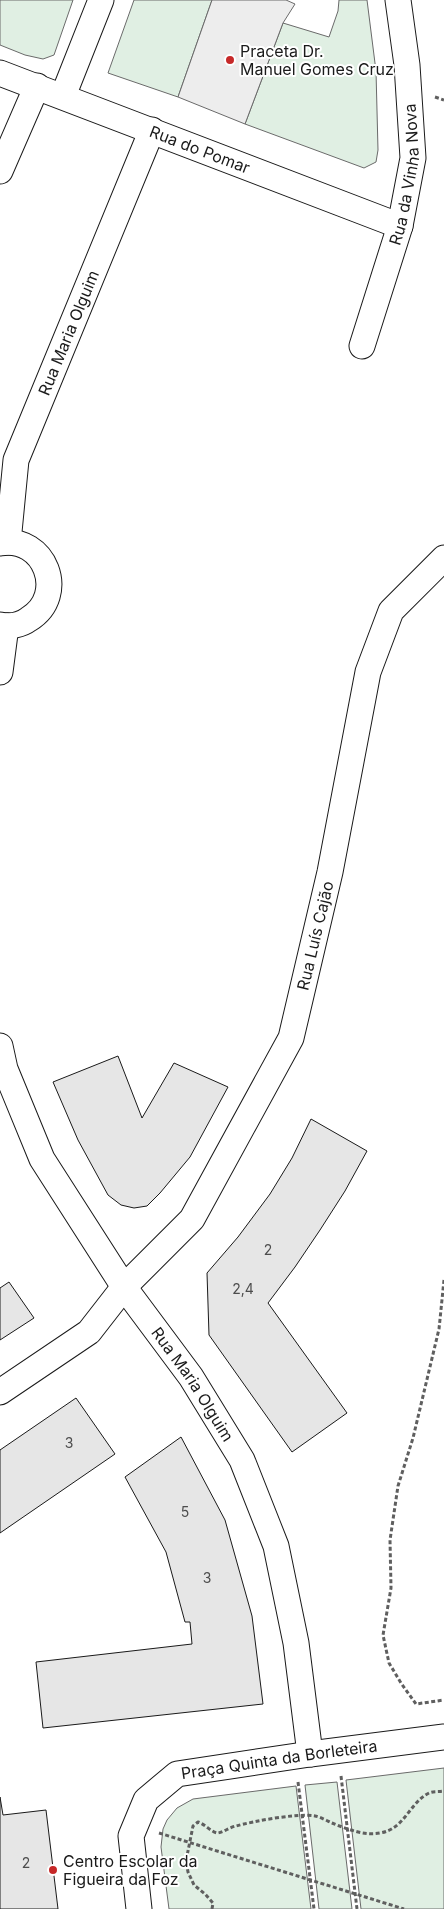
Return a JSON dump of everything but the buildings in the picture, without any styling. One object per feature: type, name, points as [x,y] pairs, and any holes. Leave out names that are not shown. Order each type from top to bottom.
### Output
[{"type":"street","points":[[63,96],[102,0]]},
{"type":"street","name":"Rua da Vinha Nova","points":[[362,346],[400,226],[413,158],[408,65],[398,0]]},
{"type":"street","name":"Rua do Pomar","points":[[0,73],[400,226]]},
{"type":"street","points":[[0,171],[37,86]]},
{"type":"street","name":"Rua Maria Olguim","points":[[4,542],[16,460],[152,130]]},
{"type":"street","points":[[0,672],[3,625],[23,623],[37,615],[46,601],[50,585],[47,569],[38,555],[24,545],[4,542]]},
{"type":"street","name":"Rua Luís Cajão","points":[[0,1392],[89,1332],[124,1288],[192,1219],[291,1038],[330,872],[368,672],[391,611],[444,558]]},
{"type":"street","name":"Rua Maria Olguim","points":[[0,1046],[5,1069],[42,1159],[124,1288],[191,1377],[242,1460],[276,1546],[296,1644],[302,1755]]},
{"type":"street","name":"Praça Quinta da Borleteira","points":[[139,1909],[130,1836],[146,1800],[177,1774],[302,1755],[444,1737]]},
{"type":"path","points":[[444,1280],[439,1329],[414,1438],[398,1486],[390,1540],[391,1588],[383,1635],[389,1663],[416,1704],[444,1700]]},
{"type":"path","points":[[338,1751],[357,1909]]},
{"type":"path","points":[[302,1755],[302,1816],[314,1909]]},
{"type":"path","points":[[212,1909],[213,1903],[206,1894],[194,1885],[188,1872],[186,1861],[188,1842],[193,1826],[198,1822],[220,1833],[232,1826],[254,1821],[316,1816],[347,1829],[379,1834],[390,1831],[403,1822],[417,1803],[430,1793],[444,1791]]},
{"type":"path","points":[[135,1826],[404,1909]]},
{"type":"green space","points":[[0,0],[73,0],[54,55],[43,59],[25,55],[0,45]]},
{"type":"green space","points":[[134,0],[212,0],[178,97],[108,73]]},
{"type":"green space","points":[[339,0],[367,0],[376,71],[378,150],[376,162],[364,168],[245,124],[283,23],[329,37],[338,11]]},
{"type":"green space","points":[[444,1768],[444,1909],[361,1909],[346,1780]]},
{"type":"green space","points":[[337,1782],[352,1909],[319,1909],[305,1785]]},
{"type":"green space","points":[[296,1786],[311,1909],[169,1909],[161,1847],[163,1829],[167,1820],[177,1808],[193,1799]]},
{"type":"shaded area","name":"Praceta Dr. Manuel Gomes Cruz","points":[[212,0],[286,0],[295,4],[283,23],[245,124],[178,97]]},
{"type":"place","name":"Praceta Dr. Manuel Gomes Cruz","points":[[230,60]]},
{"type":"place","name":"Centro Escolar da Figueira da Foz","points":[[53,1870]]}]
